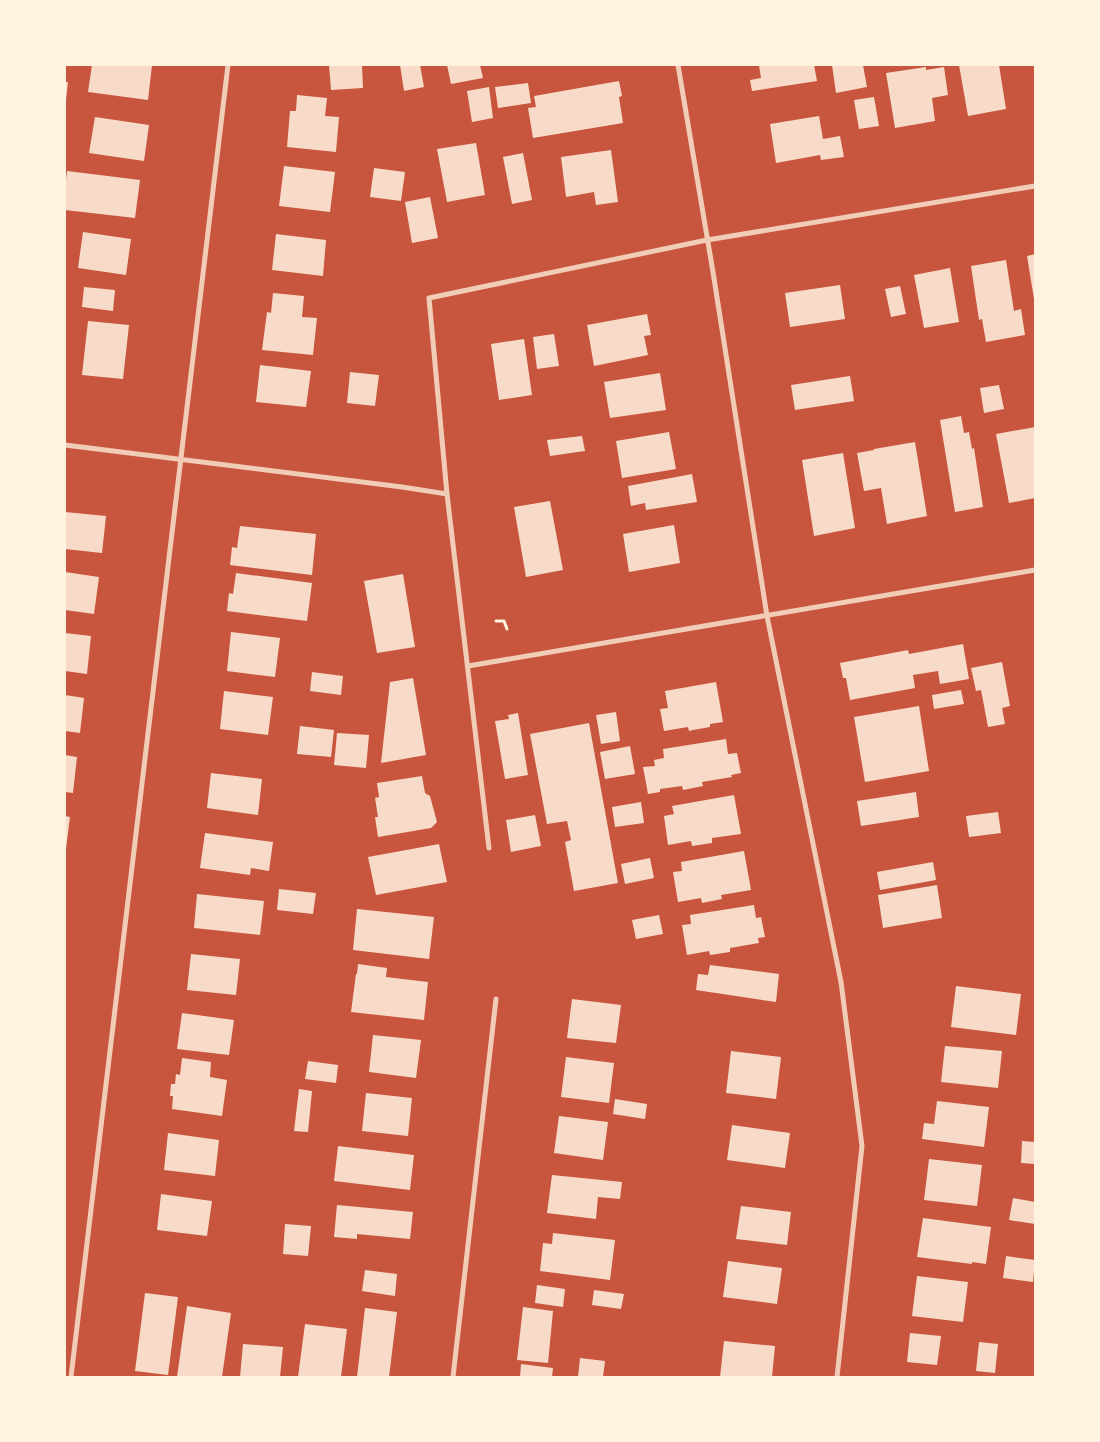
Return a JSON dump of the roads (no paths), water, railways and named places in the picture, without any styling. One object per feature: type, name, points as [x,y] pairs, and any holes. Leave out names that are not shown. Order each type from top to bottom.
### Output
[{"type":"street","points":[[71,1377],[228,65]]},
{"type":"street","points":[[678,65],[767,616],[841,982],[862,1146],[837,1377]]},
{"type":"street","points":[[489,848],[447,494],[429,298],[707,240],[1035,186]]},
{"type":"street","points":[[65,445],[181,458],[447,494]]},
{"type":"street","points":[[468,666],[1035,570]]},
{"type":"street","points":[[453,1377],[496,999]]}]
